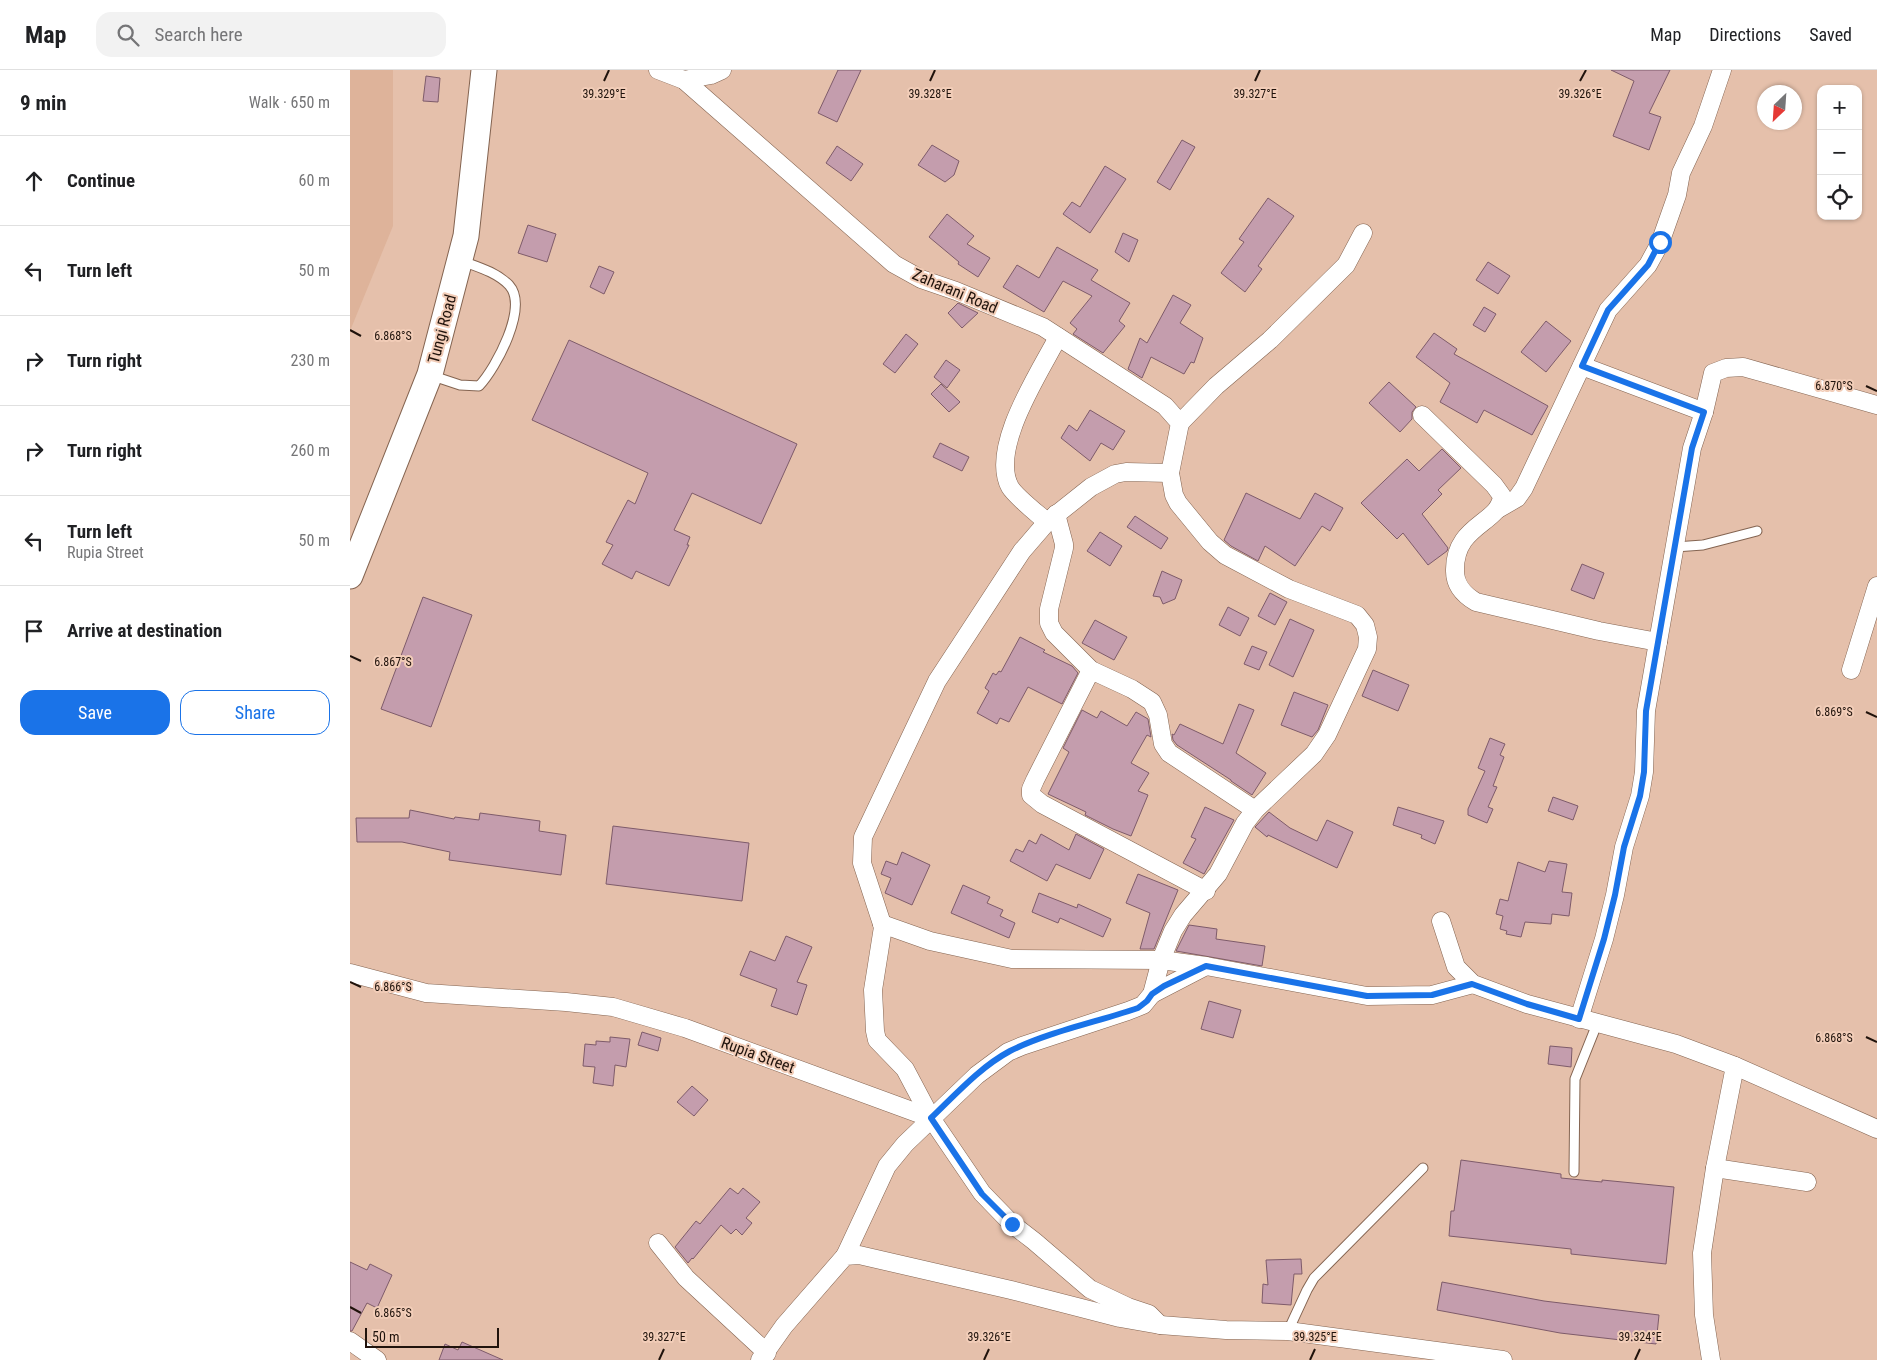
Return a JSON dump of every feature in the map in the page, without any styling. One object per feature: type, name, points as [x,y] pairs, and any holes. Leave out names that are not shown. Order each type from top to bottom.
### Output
[{"type":"main road","name":"Tungi Road","points":[[350,576],[430,374],[466,236],[484,70]]},
{"type":"street","name":"Zaharani Road","points":[[658,70],[684,80],[894,264],[922,279],[1043,327],[1165,406],[1180,423]]},
{"type":"street","points":[[684,80],[711,75],[722,70]]},
{"type":"street","points":[[1658,642],[1476,602],[1462,592],[1458,584],[1455,576],[1455,559],[1465,538],[1498,509],[1517,498],[1524,488],[1608,310],[1648,265],[1660,242],[1677,195],[1681,173],[1703,126],[1722,70]]},
{"type":"street","points":[[658,1242],[691,1283],[764,1357],[784,1326],[845,1256],[887,1166],[905,1144],[977,1074],[1008,1052],[1035,1041],[1138,1008],[1152,994],[1162,960],[1178,921],[1206,891],[1221,870],[1245,822],[1255,810],[1301,768],[1314,754],[1327,735],[1367,649],[1368,637],[1365,625],[1357,616],[1288,589],[1217,550],[1178,503],[1174,495],[1170,473],[1180,423],[1216,386],[1270,340],[1346,265],[1363,233]]},
{"type":"street","points":[[1058,337],[1016,419],[1008,440],[1005,458],[1007,478],[1011,488],[1051,518],[1064,544],[1048,609],[1049,623],[1054,633],[1091,670],[1132,689],[1152,702],[1158,716],[1162,744],[1169,753],[1255,810]]},
{"type":"street","points":[[1582,366],[1704,412]]},
{"type":"street","points":[[1579,1019],[1604,939],[1624,847],[1640,796],[1644,772],[1646,711],[1692,448],[1704,412],[1713,373],[1735,366],[1759,371],[1877,405]]},
{"type":"street","points":[[1422,415],[1501,492],[1502,501],[1498,509]]},
{"type":"street","points":[[1160,1325],[1149,1314],[1090,1289],[1012,1224],[982,1194],[931,1118],[905,1069],[877,1040],[873,990],[882,924],[862,863],[863,837],[937,681],[1022,551],[1051,518],[1091,487],[1115,474],[1126,472],[1170,473]]},
{"type":"street","points":[[1851,670],[1877,586]]},
{"type":"street","points":[[1091,670],[1034,780],[1031,795],[1042,804],[1206,891]]},
{"type":"street","points":[[1441,921],[1456,967],[1472,984],[1527,1004],[1676,1044],[1735,1066],[1877,1129]]},
{"type":"street","points":[[882,924],[930,941],[1012,959],[1162,960],[1206,966],[1367,996],[1432,995],[1472,984]]},
{"type":"street","points":[[1152,994],[1206,966]]},
{"type":"street","name":"Rupia Street","points":[[350,973],[426,993],[613,1007],[685,1028],[931,1118]]},
{"type":"street","points":[[1711,1360],[1704,1315],[1702,1253],[1715,1168],[1735,1066]]},
{"type":"street","points":[[1715,1168],[1807,1182]]},
{"type":"street","points":[[845,1256],[860,1255],[1011,1290],[1120,1318],[1160,1325],[1226,1330],[1288,1331],[1502,1360]]},
{"type":"street","points":[[350,1341],[377,1360]]},
{"type":"lane","points":[[430,374],[460,385],[479,386],[487,377],[499,356],[516,312],[516,297],[510,286],[497,274],[460,260]]},
{"type":"lane","points":[[1675,546],[1702,545],[1757,531]]},
{"type":"lane","points":[[1574,1172],[1575,1079],[1597,1024]]},
{"type":"lane","points":[[1288,1331],[1314,1278],[1423,1168]]},
{"type":"shaded area","points":[[350,70],[393,70],[393,226],[350,331]]},
{"type":"building","points":[[838,70],[861,70],[837,122],[818,113]]},
{"type":"building","points":[[1611,70],[1670,70],[1649,113],[1661,117],[1649,150],[1613,136],[1634,81]]},
{"type":"building","points":[[426,76],[440,78],[438,102],[423,101]]},
{"type":"building","points":[[1182,140],[1195,147],[1170,190],[1157,182]]},
{"type":"building","points":[[932,145],[959,161],[954,175],[945,182],[918,165]]},
{"type":"building","points":[[837,146],[863,164],[851,181],[826,163]]},
{"type":"building","points":[[1105,166],[1126,179],[1090,233],[1063,214],[1072,202],[1080,207]]},
{"type":"building","points":[[1268,198],[1294,216],[1258,266],[1262,269],[1245,292],[1221,273],[1244,242],[1239,239]]},
{"type":"building","points":[[947,214],[974,236],[967,244],[990,258],[978,277],[958,264],[959,262],[929,237]]},
{"type":"building","points":[[528,225],[556,234],[547,262],[518,253]]},
{"type":"building","points":[[1123,233],[1138,240],[1129,262],[1115,252]]},
{"type":"building","points":[[1057,247],[1098,270],[1091,280],[1130,303],[1119,321],[1125,326],[1103,353],[1073,334],[1077,329],[1070,323],[1092,296],[1063,281],[1044,312],[1003,287],[1017,265],[1039,278]]},
{"type":"building","points":[[1488,262],[1510,276],[1498,294],[1476,280]]},
{"type":"building","points":[[599,266],[614,272],[604,294],[590,287]]},
{"type":"building","points":[[1173,295],[1191,305],[1180,323],[1203,338],[1194,363],[1191,362],[1184,374],[1151,357],[1142,378],[1128,369],[1140,338],[1147,343]]},
{"type":"building","points":[[958,303],[978,313],[962,328],[948,313]]},
{"type":"building","points":[[1484,307],[1496,314],[1485,332],[1473,325]]},
{"type":"building","points":[[1546,321],[1571,341],[1546,372],[1521,352]]},
{"type":"building","points":[[1434,333],[1457,349],[1454,354],[1548,406],[1532,435],[1484,410],[1477,423],[1440,402],[1450,383],[1416,357]]},
{"type":"building","points":[[906,334],[918,344],[895,373],[883,364]]},
{"type":"building","points":[[569,340],[797,444],[761,524],[692,493],[674,530],[690,537],[687,545],[689,545],[669,586],[636,571],[632,579],[602,564],[613,545],[606,542],[628,500],[635,504],[648,473],[532,420]]},
{"type":"building","points":[[946,360],[960,370],[947,388],[934,377]]},
{"type":"building","points":[[1389,382],[1416,407],[1412,412],[1412,419],[1400,432],[1369,403]]},
{"type":"building","points":[[941,384],[960,402],[949,412],[931,394]]},
{"type":"building","points":[[1090,410],[1125,431],[1113,450],[1101,443],[1090,461],[1061,438],[1069,425],[1077,431]]},
{"type":"building","points":[[940,443],[969,457],[962,471],[933,457]]},
{"type":"building","points":[[1442,449],[1461,468],[1438,490],[1442,494],[1422,514],[1448,548],[1447,551],[1428,565],[1403,533],[1397,539],[1361,503],[1407,459],[1419,471]]},
{"type":"building","points":[[1246,493],[1300,519],[1315,493],[1343,508],[1330,531],[1322,526],[1295,566],[1265,546],[1258,561],[1224,540]]},
{"type":"building","points":[[1135,516],[1168,538],[1161,549],[1127,527]]},
{"type":"building","points":[[1100,532],[1122,546],[1110,566],[1087,551]]},
{"type":"building","points":[[1582,564],[1604,573],[1594,599],[1571,590]]},
{"type":"building","points":[[1162,571],[1182,580],[1175,599],[1163,604],[1160,597],[1153,596]]},
{"type":"building","points":[[1270,593],[1287,602],[1275,625],[1258,616]]},
{"type":"building","points":[[423,597],[472,615],[431,727],[381,709]]},
{"type":"building","points":[[1228,607],[1249,618],[1240,636],[1219,625]]},
{"type":"building","points":[[1290,619],[1314,630],[1293,677],[1269,665]]},
{"type":"building","points":[[1095,620],[1127,637],[1114,660],[1082,643]]},
{"type":"building","points":[[1020,637],[1045,650],[1043,652],[1072,666],[1078,673],[1062,704],[1028,687],[1009,722],[1000,718],[997,724],[977,713],[989,691],[985,688],[993,673],[996,675],[999,671],[1001,672]]},
{"type":"building","points":[[1252,646],[1267,652],[1259,670],[1244,664]]},
{"type":"building","points":[[1373,670],[1409,685],[1398,711],[1362,696]]},
{"type":"building","points":[[1294,692],[1328,705],[1318,730],[1312,737],[1281,725]]},
{"type":"building","points":[[1239,704],[1254,710],[1236,753],[1266,773],[1252,795],[1177,745],[1173,740],[1172,734],[1174,735],[1180,724],[1223,744]]},
{"type":"building","points":[[1082,710],[1097,718],[1101,711],[1127,726],[1136,712],[1148,719],[1151,737],[1147,735],[1131,763],[1149,773],[1138,791],[1148,795],[1131,836],[1085,815],[1086,812],[1048,794],[1069,752],[1063,748]]},
{"type":"building","points":[[1490,738],[1505,744],[1500,755],[1504,757],[1493,786],[1497,787],[1488,807],[1493,809],[1487,823],[1468,815],[1468,809],[1485,771],[1478,768]]},
{"type":"building","points":[[1553,797],[1578,806],[1573,820],[1548,811]]},
{"type":"building","points":[[1205,807],[1234,820],[1204,874],[1183,863],[1196,839],[1191,837]]},
{"type":"building","points":[[1398,807],[1444,821],[1435,844],[1421,838],[1422,835],[1393,825]]},
{"type":"building","points":[[410,810],[454,819],[455,817],[479,820],[480,813],[540,821],[539,831],[566,835],[561,875],[449,860],[450,852],[402,842],[357,842],[356,818],[409,818]]},
{"type":"building","points":[[1269,812],[1290,828],[1317,841],[1327,820],[1353,832],[1337,868],[1268,835],[1267,837],[1255,827]]},
{"type":"building","points":[[613,826],[749,843],[742,901],[606,884]]},
{"type":"building","points":[[1041,834],[1069,850],[1076,834],[1104,849],[1090,879],[1056,864],[1047,881],[1010,861],[1016,849],[1023,852],[1029,840],[1036,844]]},
{"type":"building","points":[[902,852],[930,865],[912,905],[885,893],[891,878],[881,874],[886,861],[897,865]]},
{"type":"building","points":[[1549,861],[1567,864],[1562,892],[1572,893],[1569,916],[1552,914],[1551,924],[1525,922],[1521,937],[1506,934],[1507,931],[1500,929],[1503,916],[1496,914],[1500,899],[1508,901],[1518,862],[1545,872]]},
{"type":"building","points":[[1138,874],[1178,890],[1154,949],[1140,949],[1150,913],[1126,903]]},
{"type":"building","points":[[963,885],[990,897],[987,903],[1003,910],[1000,916],[1015,923],[1009,938],[951,913]]},
{"type":"building","points":[[1039,893],[1077,908],[1078,904],[1111,919],[1103,937],[1060,918],[1058,923],[1032,912]]},
{"type":"building","points":[[1189,925],[1217,929],[1216,939],[1265,946],[1262,966],[1176,951]]},
{"type":"building","points":[[786,936],[812,947],[797,982],[807,985],[797,1015],[771,1006],[777,989],[740,975],[750,951],[775,961]]},
{"type":"building","points":[[1209,1001],[1241,1010],[1233,1038],[1201,1029]]},
{"type":"building","points":[[642,1032],[661,1038],[658,1051],[638,1045]]},
{"type":"building","points":[[610,1037],[630,1039],[626,1067],[615,1065],[613,1086],[593,1083],[595,1067],[583,1066],[585,1044],[596,1045],[596,1041],[610,1042]]},
{"type":"building","points":[[1550,1046],[1572,1048],[1571,1067],[1548,1064]]},
{"type":"building","points":[[692,1086],[708,1100],[694,1116],[677,1102]]},
{"type":"building","points":[[1461,1160],[1561,1174],[1561,1178],[1674,1187],[1666,1264],[1571,1254],[1571,1249],[1449,1236],[1451,1211],[1454,1211]]},
{"type":"building","points":[[730,1188],[738,1194],[743,1188],[760,1202],[746,1218],[752,1223],[742,1235],[736,1229],[731,1234],[721,1225],[688,1263],[675,1247],[696,1221],[700,1224]]},
{"type":"building","points":[[1301,1259],[1302,1274],[1294,1274],[1291,1305],[1262,1303],[1263,1284],[1268,1285],[1266,1260]]},
{"type":"building","points":[[350,1262],[367,1270],[370,1264],[392,1275],[377,1308],[367,1303],[352,1331],[350,1331]]},
{"type":"building","points":[[1442,1282],[1544,1301],[1659,1315],[1656,1344],[1560,1333],[1437,1310]]},
{"type":"building","points":[[462,1342],[503,1360],[439,1360],[445,1344],[458,1350]]},
{"type":"route","points":[[1012,1224],[982,1194],[931,1118],[977,1074],[1008,1052],[1035,1041],[1138,1008],[1152,994],[1164,986],[1206,966],[1367,996],[1432,995],[1472,984],[1527,1004],[1579,1019],[1604,939],[1624,847],[1640,796],[1644,772],[1646,711],[1692,448],[1704,412],[1582,366],[1608,310],[1648,265],[1660,242]]}]
